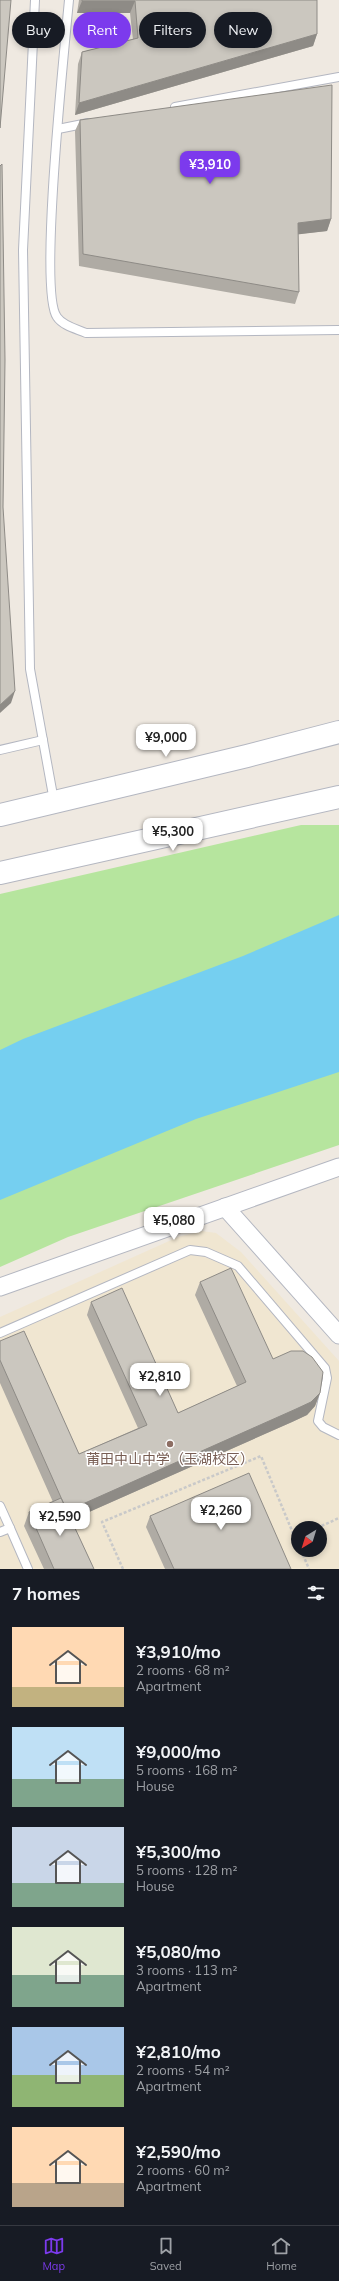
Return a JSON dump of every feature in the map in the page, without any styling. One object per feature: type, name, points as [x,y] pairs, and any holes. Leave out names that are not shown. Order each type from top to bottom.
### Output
[{"type":"main road","points":[[0,815],[247,756],[339,732]]},
{"type":"main road","points":[[0,873],[339,797]]},
{"type":"street","points":[[0,1287],[339,1167]]},
{"type":"street","points":[[225,1207],[339,1335]]},
{"type":"lane","points":[[35,0],[23,258],[30,669],[54,802]]},
{"type":"lane","points":[[69,0],[58,129],[50,285],[57,317],[68,326],[86,333],[339,330]]},
{"type":"lane","points":[[167,108],[339,77]]},
{"type":"lane","points":[[58,129],[97,122]]},
{"type":"lane","points":[[0,750],[43,740]]},
{"type":"lane","points":[[0,1333],[190,1250],[206,1252],[238,1266],[325,1368],[327,1378],[318,1421],[323,1427],[339,1435]]},
{"type":"lane","points":[[0,1506],[28,1569]]},
{"type":"lane","points":[[0,1532],[10,1528]]},
{"type":"path","points":[[123,1569],[102,1522],[261,1456],[291,1524]]},
{"type":"path","points":[[327,1523],[339,1518]]},
{"type":"path","points":[[304,1557],[309,1569]]},
{"type":"shaded area","name":"莆田中山中学（玉湖校区）","points":[[202,1231],[216,1233],[241,1252],[339,1361],[339,1569],[0,1569],[0,1317],[178,1237]]},
{"type":"green space","points":[[301,825],[339,825],[339,1145],[68,1237],[0,1267],[0,894]]},
{"type":"water","points":[[339,915],[339,1072],[196,1119],[0,1200],[0,1050],[23,1039],[243,956]]},
{"type":"building","points":[[0,0],[11,0],[0,128]]},
{"type":"building","points":[[317,0],[317,34],[272,47],[272,12],[214,12],[214,48],[269,48],[79,103],[82,52],[98,48],[131,48],[131,40],[138,38],[135,1],[82,1]]},
{"type":"building","points":[[332,85],[331,219],[298,223],[299,292],[83,254],[80,120]]},
{"type":"building","points":[[2,164],[5,360],[3,507],[15,691],[0,705],[0,166]]},
{"type":"building","points":[[231,1268],[273,1359],[291,1351],[303,1351],[312,1357],[323,1372],[320,1393],[311,1402],[296,1409],[67,1511],[0,1360],[0,1341],[24,1331],[79,1454],[147,1425],[91,1302],[122,1288],[178,1413],[246,1382],[200,1282]]},
{"type":"building","points":[[249,1473],[291,1569],[174,1569],[150,1516]]},
{"type":"building","points":[[61,1498],[94,1569],[54,1569],[29,1512]]},
{"type":"place","name":"莆田中山中学（玉湖校区）","points":[[170,1444]]}]
